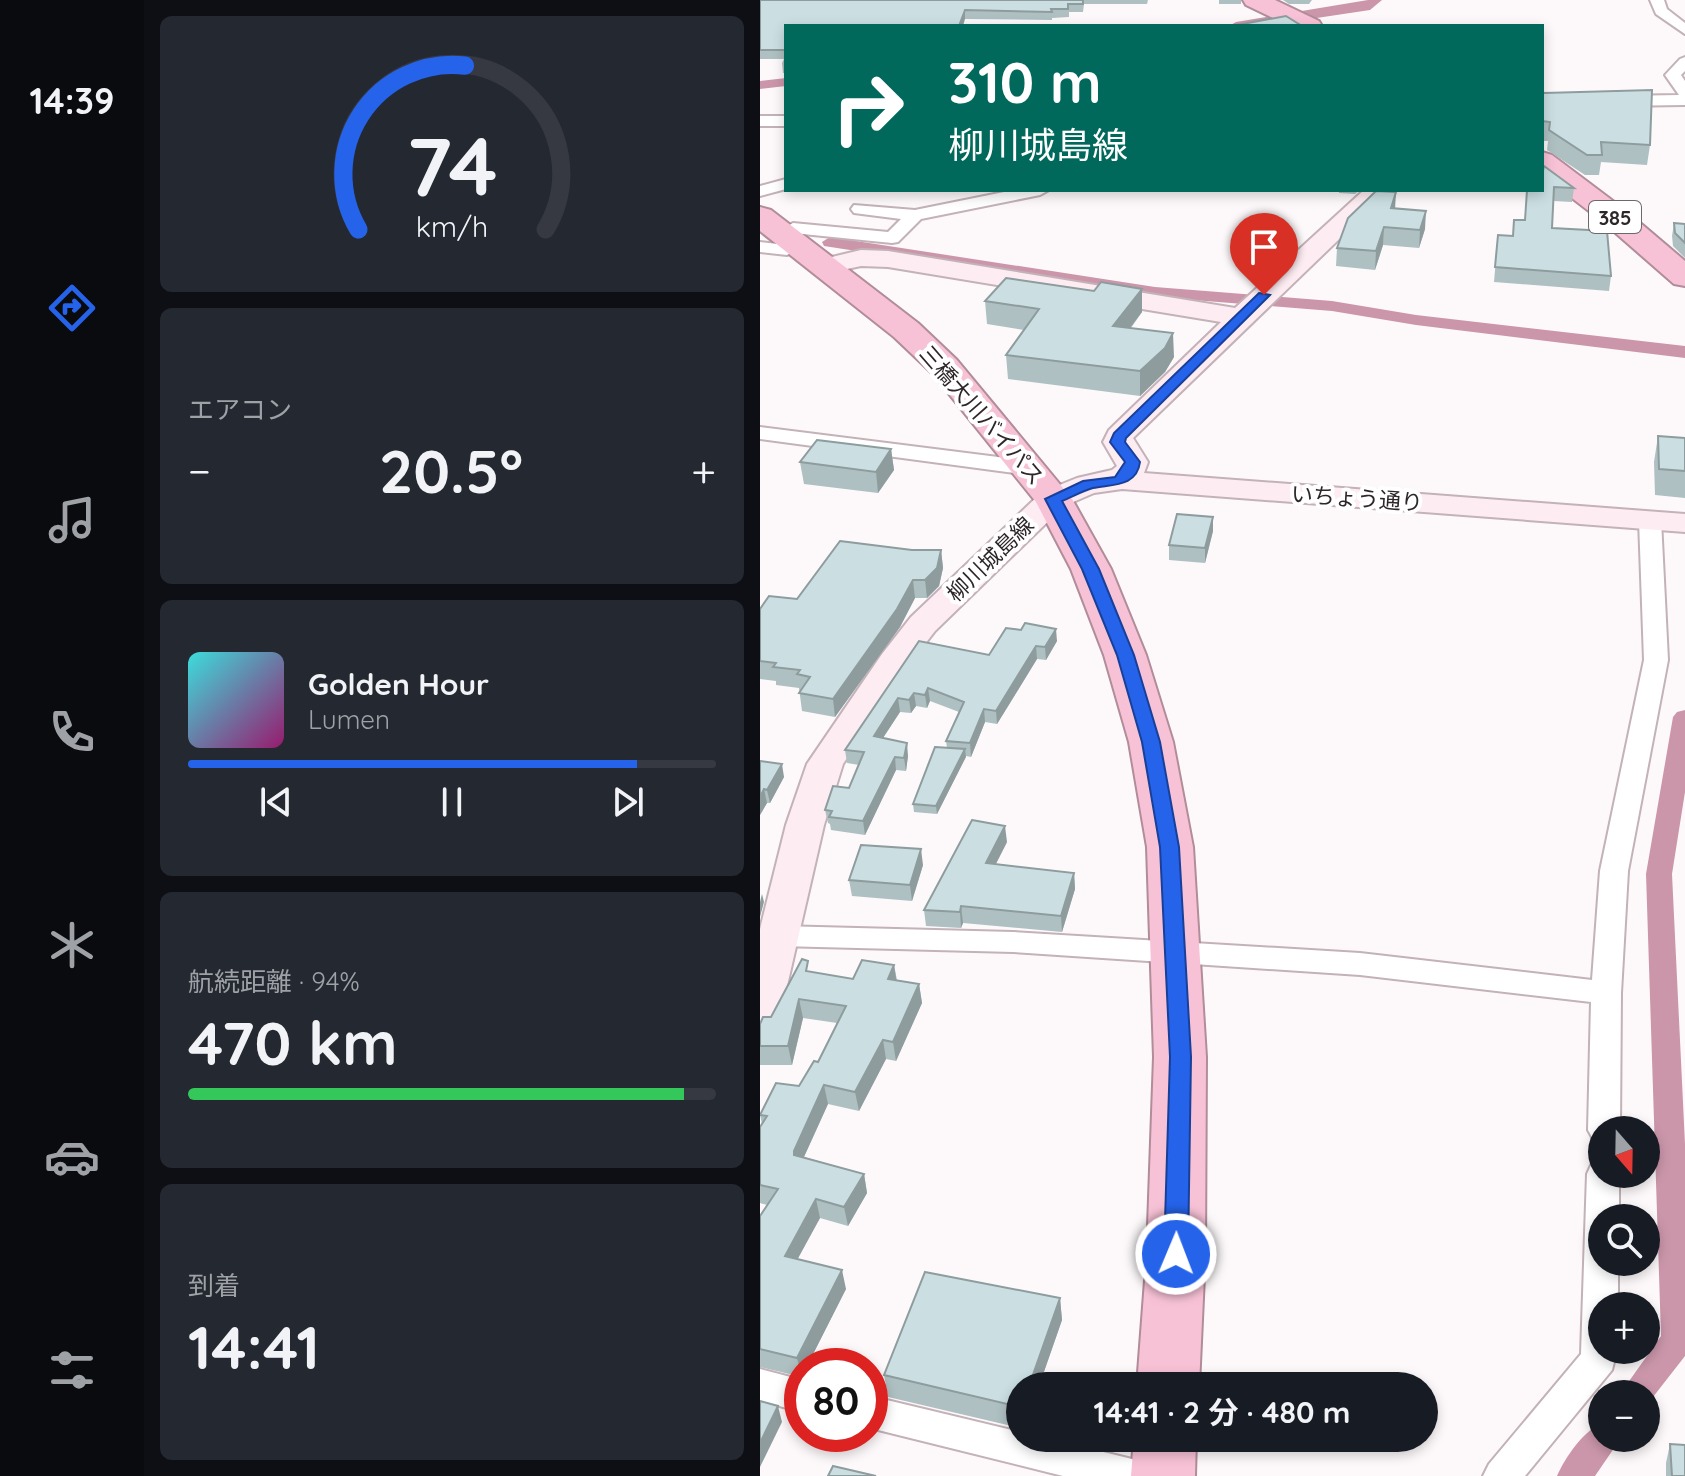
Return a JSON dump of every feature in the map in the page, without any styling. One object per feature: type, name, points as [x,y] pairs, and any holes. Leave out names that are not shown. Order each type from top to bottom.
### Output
[{"type":"highway","points":[[1255,0],[1293,22]]},
{"type":"highway","name":"385","points":[[1544,163],[1614,216],[1685,277]]},
{"type":"highway","name":"三橋大川バイパス","points":[[776,222],[806,258],[906,330],[945,367],[1041,484],[1091,569],[1120,641],[1151,742],[1170,847],[1180,1057],[1176,1254],[1169,1372]]},
{"type":"highway","points":[[1163,1476],[1164,1452]]},
{"type":"main road","points":[[1119,481],[1132,468],[1133,462],[1118,442],[1119,436],[1376,192]]},
{"type":"main road","points":[[806,258],[888,259],[1253,306]]},
{"type":"main road","name":"柳川城島線","points":[[760,1012],[805,825],[825,764],[894,661],[1041,484],[1119,481]]},
{"type":"main road","name":"いちょう通り","points":[[1119,481],[1685,523]]},
{"type":"street","points":[[1657,0],[1661,11],[1685,30]]},
{"type":"street","points":[[1685,62],[1673,75],[1685,92]]},
{"type":"street","points":[[1606,101],[1685,100]]},
{"type":"street","points":[[760,121],[784,121]]},
{"type":"street","points":[[760,191],[784,185]]},
{"type":"street","points":[[860,209],[915,215],[1030,192]]},
{"type":"street","points":[[776,222],[892,238],[915,215]]},
{"type":"street","points":[[760,247],[806,258]]},
{"type":"street","points":[[760,433],[1041,484]]},
{"type":"street","points":[[1604,1116],[1606,993],[1614,871],[1656,660],[1650,520]]},
{"type":"street","points":[[779,936],[1013,942],[1360,964],[1606,993]]},
{"type":"street","points":[[1502,1476],[1599,1359],[1603,1188]]},
{"type":"street","points":[[760,1385],[784,1391]]},
{"type":"street","points":[[888,1416],[1132,1476]]},
{"type":"building","points":[[760,0],[1083,0],[1083,4],[1068,4],[1068,9],[1051,9],[1052,12],[965,10],[960,24],[784,24],[784,50],[760,50]]},
{"type":"building","points":[[1286,16],[1299,24],[1243,24]]},
{"type":"building","points":[[1652,90],[1650,145],[1601,142],[1602,155],[1587,155],[1549,130],[1550,122],[1544,121],[1544,93]]},
{"type":"building","points":[[1544,166],[1574,188],[1554,187],[1552,228],[1607,231],[1611,276],[1495,267],[1498,235],[1513,236],[1514,220],[1525,220],[1527,192],[1544,192]]},
{"type":"building","points":[[1375,192],[1396,192],[1391,208],[1426,211],[1420,230],[1384,227],[1376,251],[1337,248],[1348,218]]},
{"type":"building","points":[[1674,223],[1685,224],[1685,243],[1675,233]]},
{"type":"building","points":[[1006,278],[1094,291],[1101,282],[1142,289],[1113,326],[1173,333],[1165,348],[1140,371],[1006,355],[1039,309],[985,301]]},
{"type":"building","points":[[1658,436],[1685,438],[1685,471],[1659,469]]},
{"type":"building","points":[[817,440],[891,449],[876,472],[800,462]]},
{"type":"building","points":[[1177,514],[1213,517],[1205,548],[1169,545]]},
{"type":"building","points":[[840,541],[912,550],[941,550],[937,568],[925,580],[913,580],[897,609],[833,699],[799,693],[810,677],[797,674],[800,670],[773,667],[776,663],[760,661],[760,609],[769,596],[797,599]]},
{"type":"building","points":[[1025,623],[1056,629],[1045,647],[1036,646],[996,711],[984,709],[970,743],[946,741],[964,702],[928,688],[925,695],[914,693],[909,700],[898,698],[874,736],[907,743],[904,758],[895,757],[863,821],[829,817],[832,811],[825,810],[833,786],[849,788],[864,752],[845,750],[919,641],[989,655],[1006,628],[1021,630]]},
{"type":"building","points":[[935,747],[965,749],[936,806],[913,804]]},
{"type":"building","points":[[760,761],[782,764],[760,797]]},
{"type":"building","points":[[972,820],[1005,826],[986,863],[1074,873],[1061,916],[961,906],[960,912],[924,910]]},
{"type":"building","points":[[861,845],[921,849],[910,885],[849,880]]},
{"type":"building","points":[[802,959],[808,961],[806,971],[853,979],[862,960],[894,965],[888,979],[919,984],[893,1042],[883,1040],[855,1092],[824,1085],[794,1151],[794,1155],[864,1174],[844,1207],[816,1199],[785,1256],[842,1270],[802,1348],[784,1348],[784,1355],[760,1349],[760,1216],[778,1189],[760,1185],[760,1127],[767,1116],[760,1115],[776,1083],[799,1086],[814,1061],[818,1062],[846,1006],[799,999],[788,1046],[760,1046],[760,1024],[763,1017],[771,1017]]},
{"type":"building","points":[[925,1272],[1060,1298],[1034,1372],[1006,1372],[1006,1404],[888,1376],[888,1365]]},
{"type":"building","points":[[760,1401],[778,1406],[760,1443]]},
{"type":"building","points":[[1670,1444],[1685,1445],[1685,1476],[1672,1476]]},
{"type":"building","points":[[833,1466],[876,1476],[828,1476]]},
{"type":"waterway","points":[[1249,24],[1370,6],[1375,0]]},
{"type":"waterway","points":[[760,85],[784,82]]},
{"type":"waterway","points":[[830,242],[1155,292],[1332,306],[1416,320],[1685,352]]},
{"type":"waterway","points":[[1648,1380],[1678,1340],[1659,874],[1685,717]]},
{"type":"waterway","points":[[1574,1476],[1593,1452]]},
{"type":"route","points":[[1176,1254],[1180,1057],[1170,847],[1151,742],[1125,655],[1091,569],[1053,499],[1088,484],[1119,481],[1132,468],[1133,462],[1118,442],[1119,436],[1264,295]]}]
